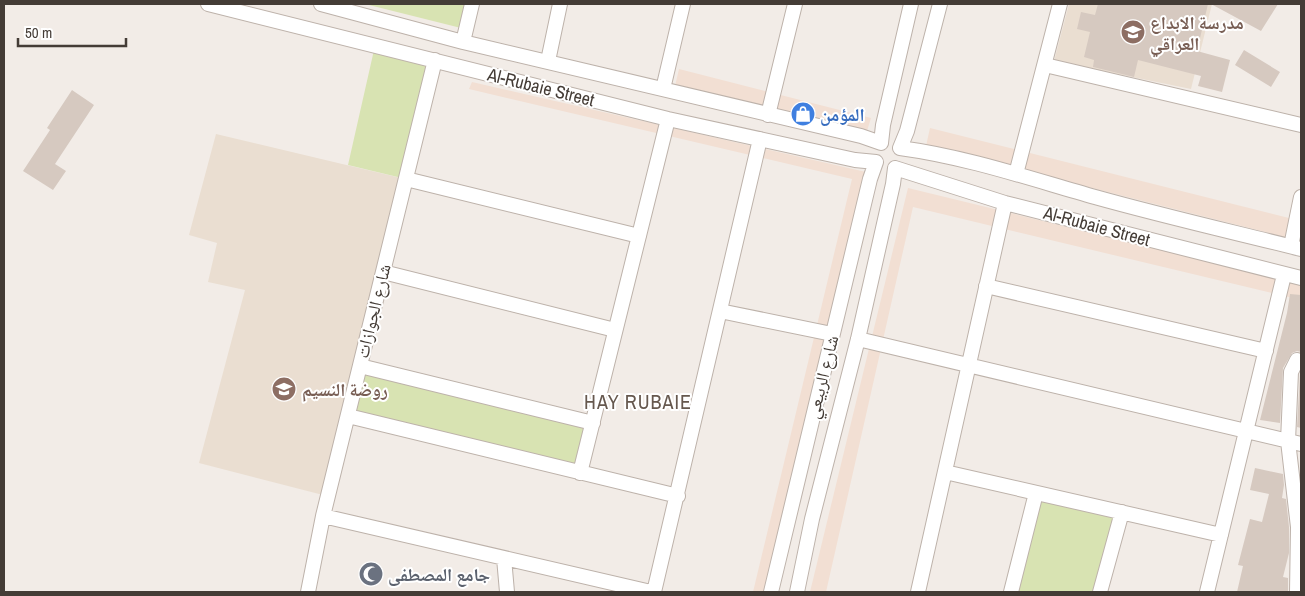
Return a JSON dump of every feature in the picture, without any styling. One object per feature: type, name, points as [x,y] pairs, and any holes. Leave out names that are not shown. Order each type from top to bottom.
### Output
[{"type":"street","name":"Al-Rubaie Street","points":[[208,4],[668,119],[855,160],[876,162],[882,168],[895,168],[1005,202],[1301,278]]},
{"type":"street","name":"Al-Rubaie Street","points":[[320,4],[447,38],[768,116],[861,136],[881,143],[890,141],[900,148],[1016,174],[1096,197],[1296,248]]},
{"type":"street","points":[[463,42],[472,4]]},
{"type":"street","points":[[548,61],[560,4]]},
{"type":"street","points":[[663,90],[683,4]]},
{"type":"street","points":[[768,116],[794,4]]},
{"type":"street","points":[[876,162],[874,158],[875,150],[881,143],[883,125],[911,4]]},
{"type":"street","points":[[895,168],[902,157],[900,148],[907,131],[940,4]]},
{"type":"street","points":[[1016,174],[1060,4]]},
{"type":"street","points":[[438,61],[451,59],[455,53],[455,45],[447,38]]},
{"type":"street","points":[[473,70],[466,62],[465,54],[469,48],[479,46]]},
{"type":"street","name":"شارع الجوازات","points":[[308,592],[323,516],[406,179],[438,61]]},
{"type":"street","points":[[1045,65],[1301,124]]},
{"type":"street","points":[[580,473],[668,119]]},
{"type":"street","points":[[883,125],[886,136],[892,140],[900,139],[907,131]]},
{"type":"street","points":[[861,136],[874,134],[883,125]]},
{"type":"street","points":[[855,160],[865,167],[870,179],[876,173],[884,172],[890,175],[893,184],[901,178],[914,175],[907,167],[906,160],[911,153],[920,151],[912,142],[907,131]]},
{"type":"street","points":[[855,160],[864,158],[869,152],[869,145],[861,136]]},
{"type":"street","points":[[323,516],[653,592],[678,496],[760,140]]},
{"type":"street","name":"شارع الربيعي","points":[[771,592],[832,334],[870,179],[876,162]]},
{"type":"street","name":"شارع الربيعي","points":[[797,592],[858,339],[895,168]]},
{"type":"street","points":[[406,179],[639,236]]},
{"type":"street","points":[[1296,248],[1301,197]]},
{"type":"street","points":[[918,592],[1005,202]]},
{"type":"street","points":[[383,272],[615,330]]},
{"type":"street","points":[[1207,592],[1284,275]]},
{"type":"street","points":[[986,286],[1266,351]]},
{"type":"street","points":[[720,311],[832,334]]},
{"type":"street","points":[[858,339],[1295,442]]},
{"type":"street","points":[[1297,592],[1299,527],[1291,372],[1298,360]]},
{"type":"street","points":[[360,366],[592,423]]},
{"type":"street","points":[[348,416],[678,496]]},
{"type":"street","points":[[945,472],[1221,535]]},
{"type":"street","points":[[794,490],[796,502],[801,507],[808,508],[818,499]]},
{"type":"street","points":[[1011,592],[1036,493]]},
{"type":"street","points":[[1100,592],[1122,512]]},
{"type":"street","points":[[786,527],[794,520],[801,519],[808,524],[810,533]]},
{"type":"street","points":[[504,558],[507,592]]},
{"type":"shaded area","name":"مدرسة الابداع العراقي","points":[[1069,4],[1212,4],[1191,89],[1054,61]]},
{"type":"shaded area","points":[[679,69],[871,118],[867,131],[675,86]]},
{"type":"shaded area","points":[[472,82],[866,172],[767,592],[753,592],[852,179],[469,89]]},
{"type":"shaded area","points":[[930,128],[1301,221],[1301,241],[926,146]]},
{"type":"shaded area","points":[[216,134],[401,178],[323,495],[199,463],[245,290],[208,282],[217,243],[189,235]]},
{"type":"shaded area","points":[[908,188],[1301,284],[1301,300],[913,207],[826,592],[810,592]]},
{"type":"green space","points":[[365,4],[466,4],[461,28]]},
{"type":"green space","points":[[374,50],[435,60],[406,179],[348,165]]},
{"type":"green space","points":[[360,366],[593,423],[580,473],[348,416]]},
{"type":"green space","points":[[1036,493],[1122,512],[1100,592],[1011,592]]},
{"type":"building","name":"مدرسة الابداع العراقي","points":[[1098,4],[1208,4],[1197,51],[1230,60],[1222,92],[1198,86],[1201,76],[1138,60],[1134,77],[1093,67],[1094,60],[1084,57],[1090,32],[1077,29],[1081,12],[1095,15]]},
{"type":"building","points":[[1211,4],[1278,4],[1261,31]]},
{"type":"building","points":[[1244,50],[1280,72],[1271,87],[1235,65]]},
{"type":"building","points":[[72,90],[94,105],[55,164],[66,171],[53,190],[23,171],[50,130],[47,128]]},
{"type":"building","points":[[1290,294],[1301,295],[1301,352],[1292,353],[1283,368],[1280,423],[1260,420],[1287,313]]},
{"type":"building","points":[[1301,371],[1301,428],[1297,427]]},
{"type":"building","points":[[1255,468],[1283,474],[1282,498],[1286,499],[1289,553],[1283,577],[1288,578],[1288,592],[1237,592],[1243,566],[1238,565],[1250,519],[1262,522],[1269,494],[1250,490]]},
{"type":"place","name":"مدرسة الابداع العراقي","points":[[1133,32]]},
{"type":"place","name":"المؤمن","points":[[803,114]]},
{"type":"place","name":"روضة النسيم","points":[[284,389]]},
{"type":"place","name":"جامع المصطفى","points":[[371,574]]},
{"type":"district","name":"HAY RUBAIE","points":[[638,401]]}]
